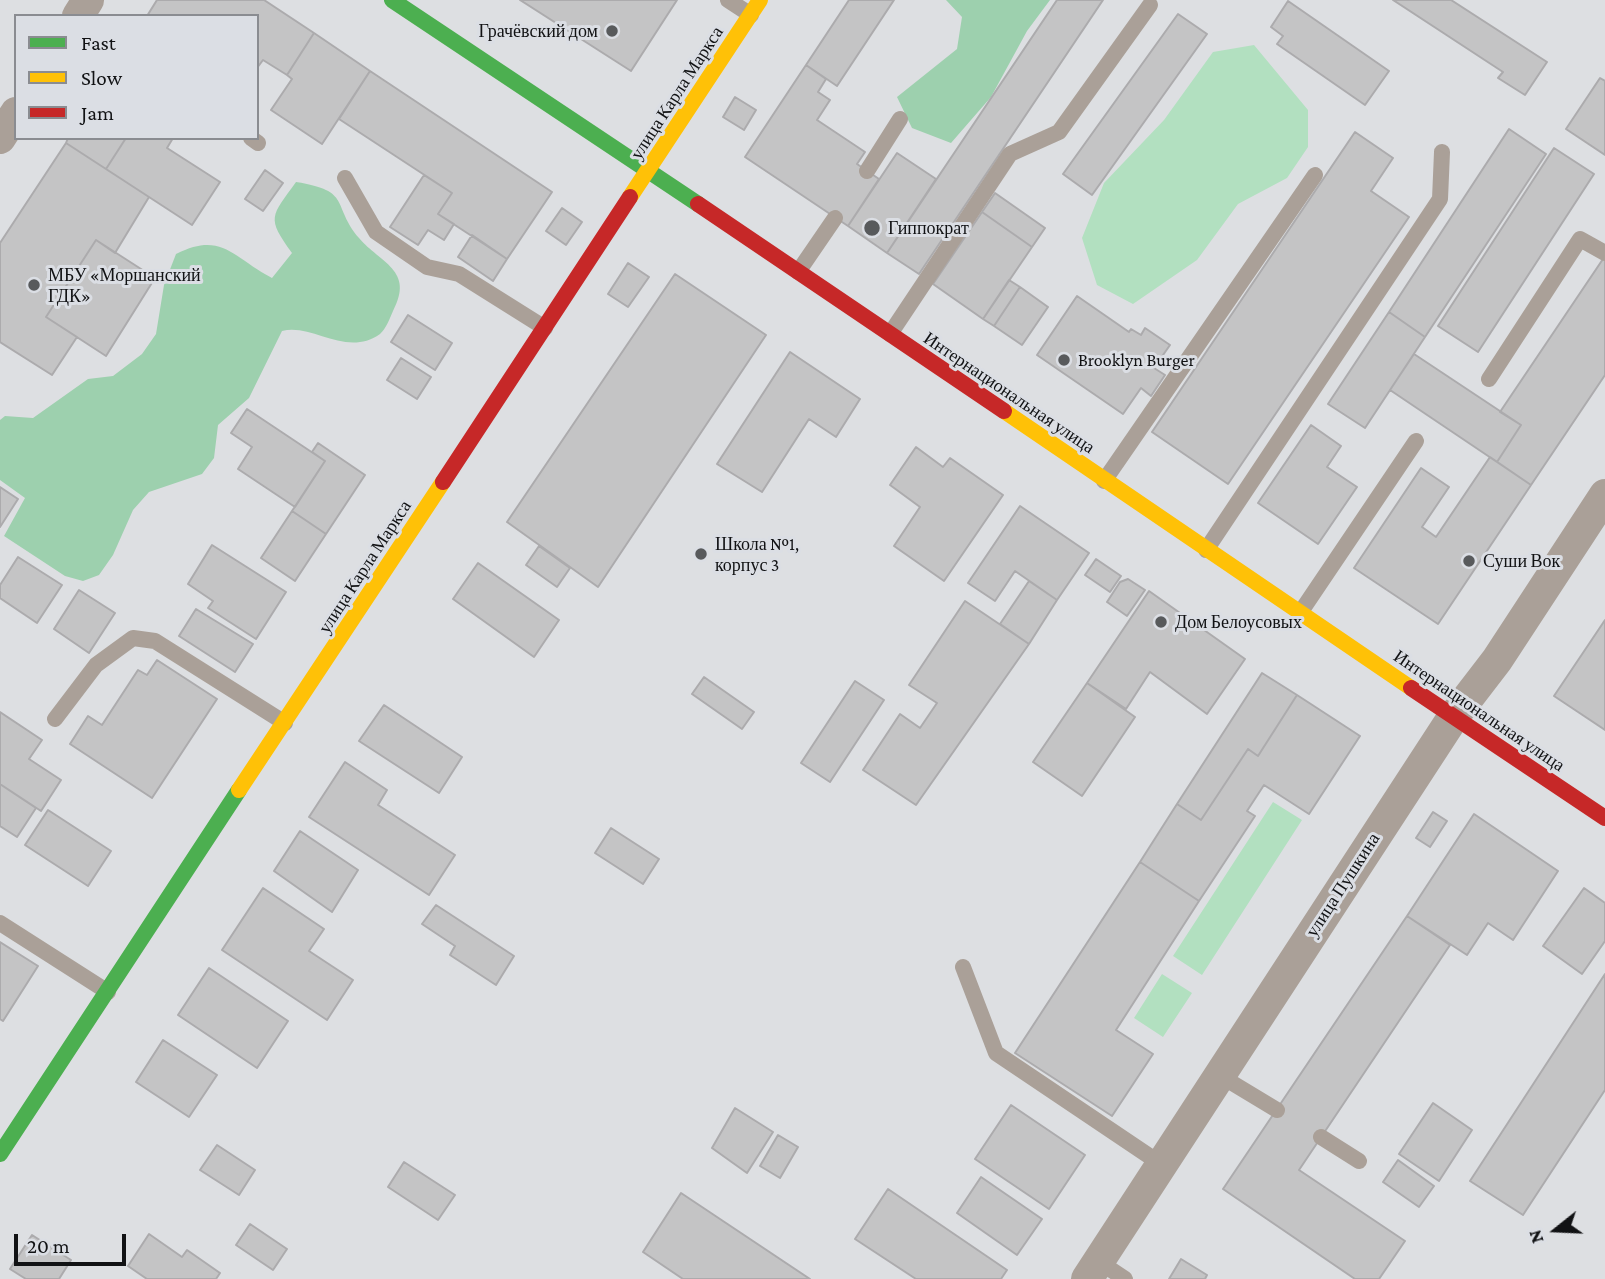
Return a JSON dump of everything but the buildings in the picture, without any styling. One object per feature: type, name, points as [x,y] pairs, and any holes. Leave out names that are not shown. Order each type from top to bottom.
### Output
[{"type":"street","name":"Интернациональная улица","points":[[391,0],[649,171],[1299,614],[1605,818]]},
{"type":"street","name":"улица Карла Маркса","points":[[0,1154],[760,0]]},
{"type":"street","points":[[0,138],[14,116]]},
{"type":"street","name":"улица Пушкина","points":[[1093,1270],[1454,716],[1497,660],[1605,495]]},
{"type":"lane","points":[[728,0],[751,15]]},
{"type":"lane","points":[[890,334],[1010,154],[1059,132],[1150,5]]},
{"type":"lane","points":[[867,171],[900,119]]},
{"type":"lane","points":[[1206,550],[1440,199],[1441,152]]},
{"type":"lane","points":[[1104,481],[1315,175]]},
{"type":"lane","points":[[345,178],[376,232],[427,267],[459,274],[545,327]]},
{"type":"lane","points":[[798,272],[835,218]]},
{"type":"lane","points":[[1489,379],[1580,239],[1605,253]]},
{"type":"lane","points":[[1299,614],[1416,441]]},
{"type":"lane","points":[[55,719],[96,665],[133,638],[155,641],[285,723]]},
{"type":"lane","points":[[0,923],[108,992]]},
{"type":"lane","points":[[963,967],[996,1053],[1161,1164]]},
{"type":"lane","points":[[1219,1075],[1277,1110]]},
{"type":"lane","points":[[1321,1138],[1359,1161]]},
{"type":"lane","points":[[1093,1270],[1125,1279]]},
{"type":"green space","points":[[946,0],[1050,0],[1027,31],[991,97],[951,143],[912,128],[897,97],[957,49],[962,17]]},
{"type":"green space","points":[[1254,45],[1308,110],[1308,147],[1287,178],[1238,204],[1197,260],[1133,304],[1097,285],[1082,238],[1104,183],[1164,120],[1213,52]]},
{"type":"green space","points":[[296,182],[326,190],[334,195],[359,238],[392,268],[397,276],[399,297],[382,332],[355,343],[306,331],[282,331],[249,398],[218,425],[214,458],[202,474],[149,492],[133,510],[113,555],[99,575],[83,581],[65,576],[4,536],[25,498],[0,480],[0,420],[5,416],[33,418],[88,379],[113,376],[142,354],[156,334],[164,285],[176,254],[205,245],[216,246],[226,249],[272,278],[292,253],[278,232],[275,217]]},
{"type":"green space","points":[[1273,802],[1302,820],[1202,975],[1173,956]]},
{"type":"green space","points":[[1162,974],[1192,993],[1163,1037],[1134,1018]]},
{"type":"traffic: fast","points":[[392,0],[698,204]]},
{"type":"traffic: fast","points":[[0,1154],[239,790]]},
{"type":"traffic: slow","points":[[630,197],[760,0]]},
{"type":"traffic: slow","points":[[1004,411],[1411,688]]},
{"type":"traffic: slow","points":[[239,790],[443,482]]},
{"type":"traffic: jam","points":[[443,482],[630,197]]},
{"type":"traffic: jam","points":[[698,204],[1004,411]]},
{"type":"traffic: jam","points":[[1411,688],[1605,818]]},
{"type":"place","name":"Грачёвский дом","points":[[612,31]]},
{"type":"place","name":"Гиппократ","points":[[872,228]]},
{"type":"place","name":"МБУ «Моршанский ГДК»","points":[[34,285]]},
{"type":"place","name":"Brooklyn Burger","points":[[1064,360]]},
{"type":"place","name":"Школа №1, корпус 3","points":[[701,554]]},
{"type":"place","name":"Суши Вок","points":[[1469,561]]},
{"type":"place","name":"Дом Белоусовых","points":[[1161,622]]}]
